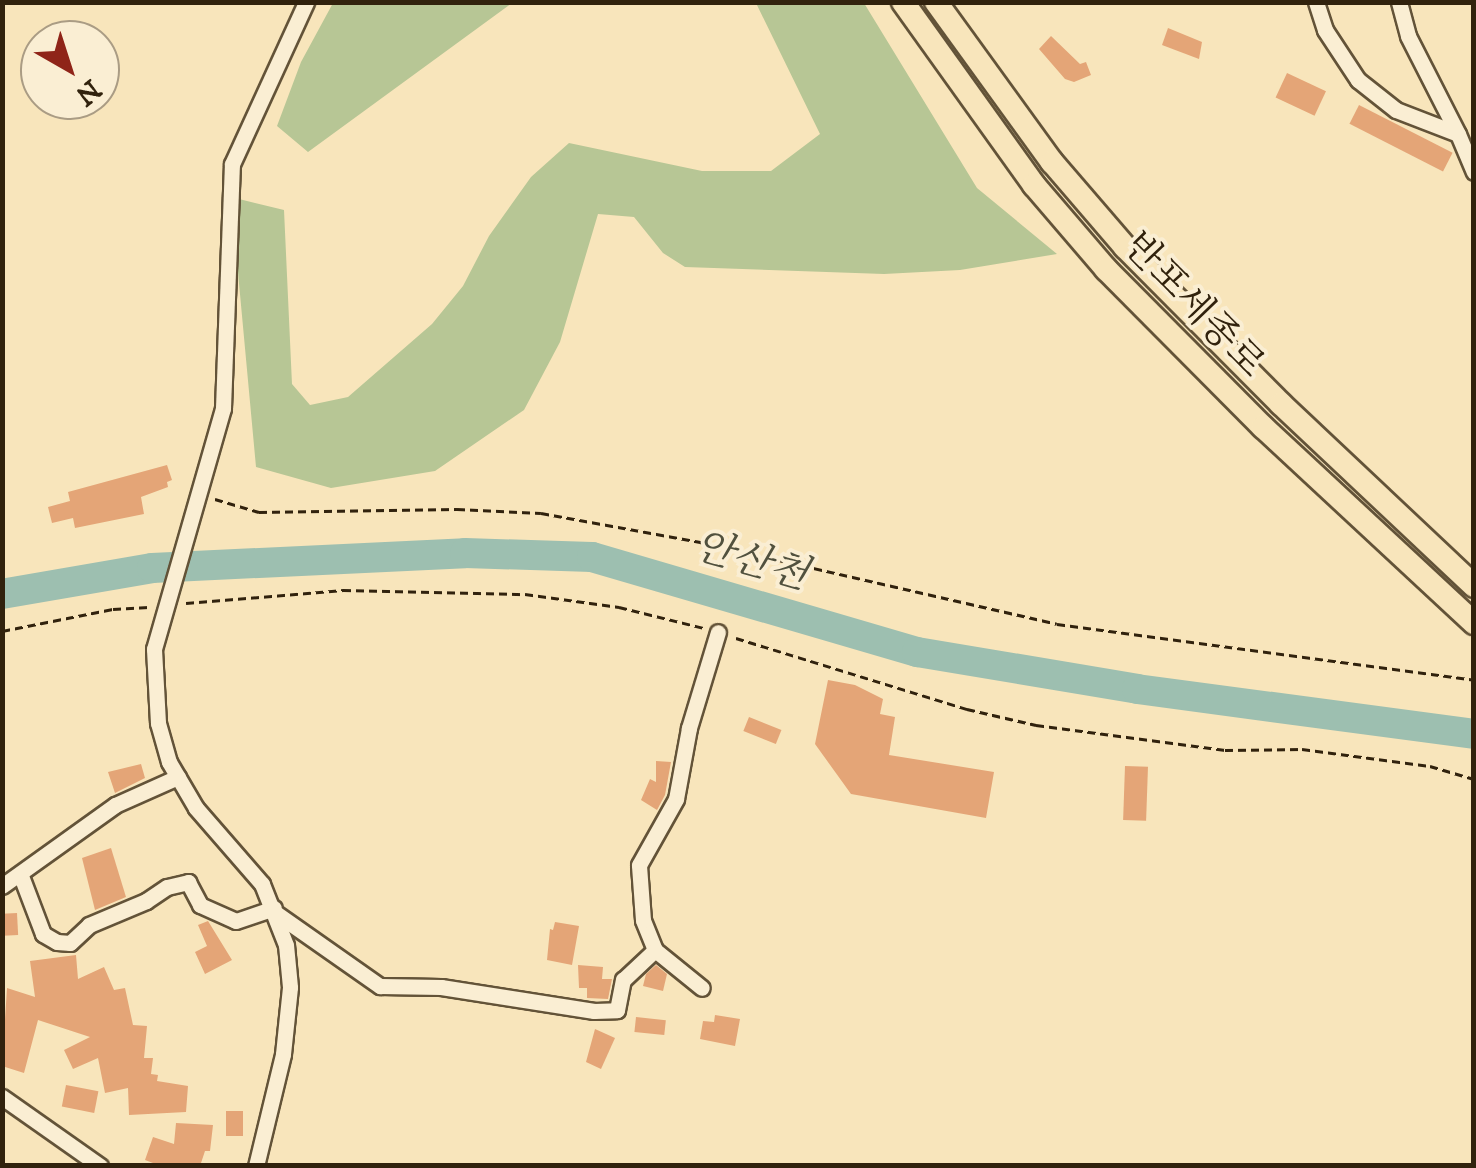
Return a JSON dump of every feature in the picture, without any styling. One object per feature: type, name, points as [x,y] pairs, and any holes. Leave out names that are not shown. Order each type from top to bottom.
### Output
[{"type":"highway","name":"반포세종로","points":[[903,2],[1034,185],[1106,270],[1263,427],[1474,623]]},
{"type":"highway","name":"반포세종로","points":[[936,2],[1052,162],[1125,247],[1281,404],[1474,586]]},
{"type":"street","points":[[256,1166],[283,1054],[290,987],[286,945],[276,911],[262,884],[196,808],[178,778],[158,723],[154,649],[164,602],[223,408],[232,164],[306,2]]},
{"type":"street","points":[[1316,2],[1325,30],[1358,80],[1396,110],[1458,134]]},
{"type":"street","points":[[1398,2],[1408,36],[1474,172]]},
{"type":"street","points":[[702,988],[655,950],[643,920],[639,865],[676,799],[688,728],[718,632]]},
{"type":"street","points":[[2,886],[115,806],[178,778]]},
{"type":"street","points":[[21,876],[43,934],[57,942],[70,943],[89,926],[146,901],[167,887],[188,882],[200,905],[236,921],[276,911],[380,986],[441,987],[594,1011],[618,1010],[623,980],[655,950]]},
{"type":"street","points":[[2,1097],[100,1166]]},
{"type":"path","points":[[198,496],[259,512],[457,509],[541,513],[700,542],[1058,624],[1474,680]]},
{"type":"path","points":[[2,631],[113,608],[164,602],[343,590],[525,594],[674,618],[968,709],[1036,725],[1225,750],[1302,749],[1430,766],[1474,778]]},
{"type":"green space","points":[[333,2],[512,3],[308,152],[277,126],[301,62]]},
{"type":"green space","points":[[756,3],[864,3],[977,188],[1057,254],[960,270],[884,274],[685,267],[663,253],[634,217],[598,214],[560,342],[524,410],[435,471],[331,488],[256,467],[231,197],[284,210],[292,384],[310,405],[348,397],[432,324],[463,286],[489,236],[531,177],[569,143],[702,171],[771,171],[820,134]]},
{"type":"building","points":[[1168,28],[1202,42],[1199,59],[1162,45]]},
{"type":"building","points":[[1051,36],[1080,64],[1086,62],[1091,75],[1074,82],[1065,79],[1039,49]]},
{"type":"building","points":[[1287,73],[1326,91],[1315,116],[1276,97]]},
{"type":"building","points":[[1359,105],[1453,153],[1443,171],[1349,124]]},
{"type":"building","points":[[167,465],[172,480],[167,482],[168,487],[141,497],[144,514],[75,528],[73,518],[52,523],[48,507],[70,501],[68,492]]},
{"type":"building","points":[[828,680],[855,685],[883,699],[880,714],[895,717],[889,755],[994,772],[986,818],[851,794],[815,744]]},
{"type":"building","points":[[749,717],[781,730],[776,744],[743,731]]},
{"type":"building","points":[[656,761],[671,762],[665,795],[657,810],[641,800],[650,779],[656,782]]},
{"type":"building","points":[[141,764],[145,778],[115,793],[108,772]]},
{"type":"building","points":[[1125,766],[1148,767],[1146,821],[1123,820]]},
{"type":"building","points":[[111,848],[126,897],[95,910],[82,858]]},
{"type":"building","points":[[17,913],[18,935],[3,936],[2,914]]},
{"type":"building","points":[[208,921],[232,960],[205,974],[195,952],[207,946],[198,925]]},
{"type":"building","points":[[555,922],[579,926],[572,965],[547,960],[550,929],[553,930]]},
{"type":"building","points":[[76,955],[78,979],[104,967],[114,990],[125,988],[133,1025],[147,1026],[144,1058],[153,1058],[151,1074],[158,1075],[157,1081],[188,1086],[186,1112],[129,1115],[128,1088],[105,1093],[98,1058],[73,1069],[64,1050],[90,1037],[38,1020],[24,1073],[2,1066],[7,988],[35,997],[30,961]]},
{"type":"building","points":[[578,965],[603,967],[602,979],[612,979],[608,999],[587,998],[587,988],[579,988]]},
{"type":"building","points":[[656,965],[667,974],[663,991],[643,986],[646,974]]},
{"type":"building","points":[[715,1015],[740,1019],[735,1046],[700,1039],[703,1021],[714,1022]]},
{"type":"building","points":[[636,1017],[666,1020],[664,1035],[634,1032]]},
{"type":"building","points":[[595,1029],[615,1038],[601,1069],[586,1062]]},
{"type":"building","points":[[66,1085],[98,1091],[94,1113],[62,1107]]},
{"type":"building","points":[[226,1111],[243,1111],[243,1136],[226,1136]]},
{"type":"building","points":[[176,1123],[213,1125],[210,1151],[205,1151],[200,1166],[161,1166],[145,1160],[153,1137],[174,1144]]},
{"type":"waterway","name":"안산천","points":[[2,594],[152,568],[465,553],[592,557],[917,652],[1137,689],[1474,734]]}]
